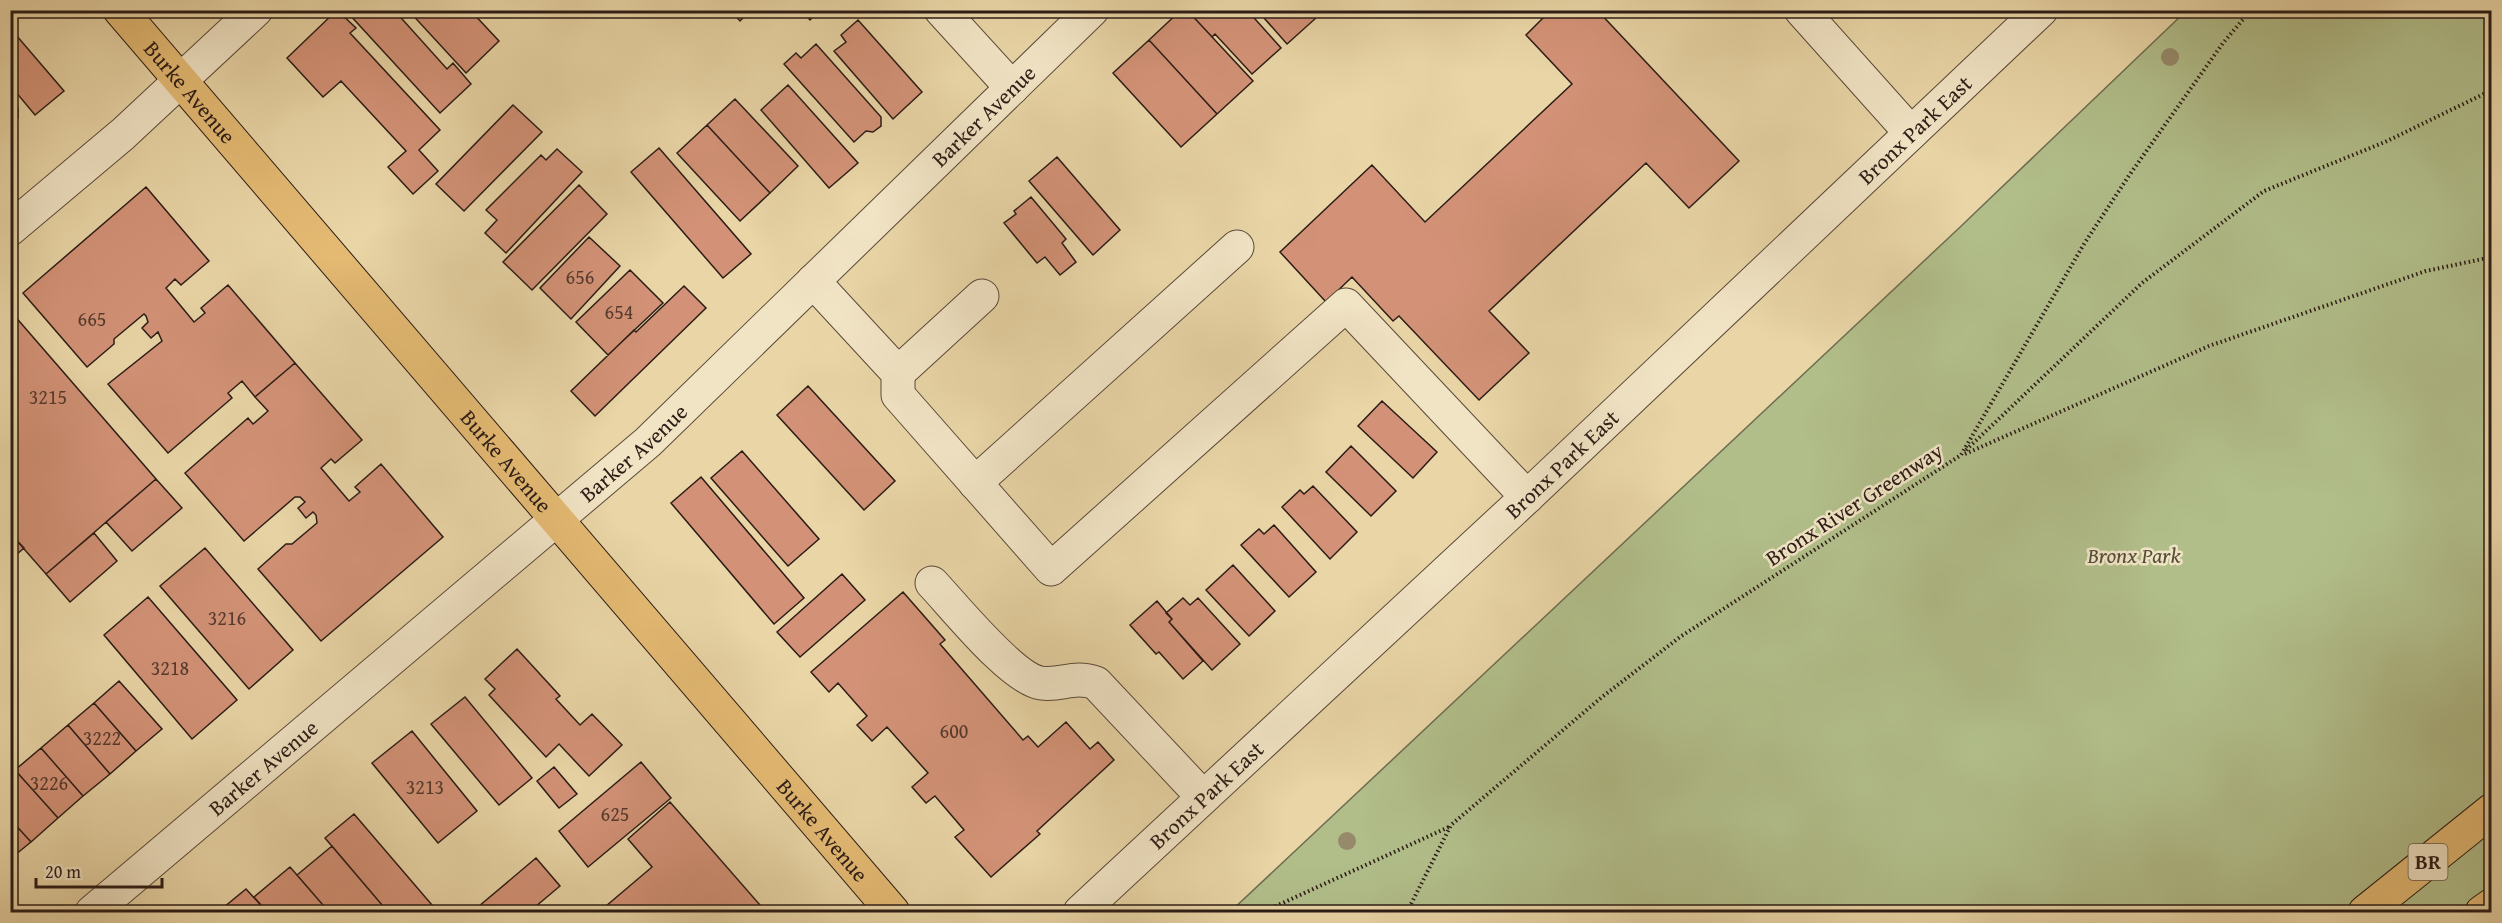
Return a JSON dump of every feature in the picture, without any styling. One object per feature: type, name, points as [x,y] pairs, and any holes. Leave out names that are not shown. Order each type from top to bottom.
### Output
[{"type":"main road","name":"Burke Avenue","points":[[120,10],[893,912]]},
{"type":"main road","name":"BR","points":[[2365,912],[2492,810]]},
{"type":"main road","points":[[2482,912],[2492,905]]},
{"type":"street","points":[[10,229],[123,134],[256,10]]},
{"type":"street","points":[[941,10],[1012,88]]},
{"type":"street","name":"Barker Avenue","points":[[92,912],[648,442],[1092,10]]},
{"type":"street","points":[[1801,10],[1911,132]]},
{"type":"street","name":"Bronx Park East","points":[[1080,912],[1527,497],[2041,10]]},
{"type":"street","points":[[975,483],[1237,247]]},
{"type":"street","points":[[813,281],[898,373],[898,395],[1051,569],[1347,305],[1527,497]]},
{"type":"street","points":[[898,373],[982,296]]},
{"type":"street","points":[[932,583],[1009,665],[1027,678],[1040,683],[1083,679],[1096,683],[1203,797]]},
{"type":"path","name":"Bronx River Greenway","points":[[1407,912],[1451,825],[1602,697],[1680,637],[1961,455],[2084,244],[2223,44],[2251,10]]},
{"type":"path","points":[[1961,455],[2142,283],[2264,191],[2385,142],[2492,90]]},
{"type":"path","points":[[1961,455],[2209,346],[2426,271],[2492,257]]},
{"type":"path","points":[[1263,912],[1451,825]]},
{"type":"path","points":[[1272,908],[1275,912]]},
{"type":"green space","name":"Bronx Park","points":[[2186,11],[2491,11],[2491,912],[1230,912],[1957,230]]},
{"type":"building","points":[[337,10],[356,28],[350,33],[440,130],[419,150],[438,171],[413,194],[388,167],[406,151],[341,81],[323,97],[287,58]]},
{"type":"building","points":[[354,10],[394,10],[447,69],[453,63],[471,84],[440,113],[349,14]]},
{"type":"building","points":[[408,10],[470,10],[499,41],[466,73]]},
{"type":"building","points":[[730,10],[751,10],[740,21]]},
{"type":"building","points":[[801,10],[820,10],[810,20]]},
{"type":"building","points":[[1181,10],[1187,10],[1253,81],[1217,114],[1149,40]]},
{"type":"building","points":[[1187,10],[1247,10],[1281,48],[1252,74],[1215,34],[1212,37]]},
{"type":"building","points":[[1257,10],[1310,10],[1316,18],[1287,44]]},
{"type":"building","points":[[1551,10],[1597,10],[1739,161],[1689,208],[1646,163],[1489,311],[1529,353],[1479,400],[1399,316],[1393,321],[1352,277],[1326,302],[1280,252],[1372,165],[1425,222],[1572,84],[1526,35]]},
{"type":"building","points":[[858,20],[922,92],[893,119],[834,51],[846,42],[841,35]]},
{"type":"building","points":[[10,28],[64,91],[35,115],[10,85]]},
{"type":"building","points":[[1149,40],[1217,114],[1181,147],[1113,73]]},
{"type":"building","points":[[816,44],[881,117],[881,126],[873,132],[866,131],[854,142],[784,64],[796,53],[801,58]]},
{"type":"building","points":[[788,85],[858,163],[829,188],[761,110]]},
{"type":"building","points":[[735,99],[798,166],[770,193],[707,125]]},
{"type":"building","points":[[10,100],[18,108],[18,118],[10,124]]},
{"type":"building","points":[[513,105],[542,132],[464,211],[436,184]]},
{"type":"building","points":[[707,125],[770,193],[740,221],[677,153]]},
{"type":"building","points":[[659,148],[751,254],[723,278],[631,172]]},
{"type":"building","points":[[557,149],[582,172],[506,253],[485,233],[497,220],[486,210],[541,155],[546,160]]},
{"type":"building","points":[[1057,157],[1120,230],[1093,255],[1029,181]]},
{"type":"building","points":[[579,185],[607,214],[532,290],[503,262]]},
{"type":"building","points":[[146,187],[209,261],[181,285],[175,279],[166,288],[194,322],[205,313],[201,308],[228,285],[295,363],[255,397],[242,381],[228,393],[232,398],[168,453],[108,384],[162,341],[158,332],[151,338],[142,328],[148,322],[146,316],[144,314],[114,339],[114,344],[87,367],[23,293]]},
{"type":"building","points":[[1031,197],[1066,239],[1062,243],[1076,262],[1060,275],[1045,257],[1037,263],[1004,223],[1016,214],[1014,211]]},
{"type":"building","points":[[589,237],[620,266],[571,319],[540,288]]},
{"type":"building","points":[[630,270],[663,303],[608,355],[576,322]]},
{"type":"building","points":[[684,286],[706,308],[595,416],[571,391],[634,330],[636,332]]},
{"type":"building","points":[[13,314],[156,479],[46,574],[10,533],[10,316]]},
{"type":"building","points":[[295,363],[362,440],[335,463],[331,459],[321,468],[349,501],[360,492],[355,487],[381,464],[443,537],[321,641],[258,569],[286,544],[292,544],[317,523],[316,515],[313,512],[306,518],[298,508],[305,502],[300,497],[295,497],[244,541],[185,473],[248,418],[253,424],[268,411],[255,397]]},
{"type":"building","points":[[808,386],[895,481],[864,510],[777,415]]},
{"type":"building","points":[[1382,401],[1437,452],[1413,478],[1358,426]]},
{"type":"building","points":[[1351,446],[1396,491],[1371,516],[1326,472]]},
{"type":"building","points":[[742,451],[819,539],[788,566],[711,478]]},
{"type":"building","points":[[701,477],[804,598],[774,624],[671,503]]},
{"type":"building","points":[[156,479],[182,508],[132,551],[106,522]]},
{"type":"building","points":[[1313,486],[1357,532],[1330,559],[1282,507],[1300,490],[1304,494]]},
{"type":"building","points":[[1274,525],[1316,572],[1289,597],[1241,545],[1259,529],[1264,534]]},
{"type":"building","points":[[10,533],[24,548],[10,560]]},
{"type":"building","points":[[94,533],[117,561],[70,602],[46,574]]},
{"type":"building","points":[[205,548],[293,650],[249,689],[160,586]]},
{"type":"building","points":[[1233,565],[1275,611],[1249,636],[1206,590]]},
{"type":"building","points":[[842,574],[865,600],[800,657],[777,632]]},
{"type":"building","points":[[903,592],[945,640],[940,644],[1023,740],[1028,736],[1038,747],[1066,722],[1090,749],[1098,742],[1114,760],[1037,831],[1040,834],[991,877],[955,837],[964,830],[935,796],[926,803],[912,787],[928,773],[887,727],[872,741],[857,725],[867,716],[838,683],[829,692],[811,672]]},
{"type":"building","points":[[148,597],[237,700],[192,739],[104,635]]},
{"type":"building","points":[[1183,598],[1190,605],[1198,598],[1240,644],[1212,670],[1169,622],[1172,619],[1166,613]]},
{"type":"building","points":[[1157,601],[1172,619],[1169,622],[1203,661],[1183,679],[1130,625]]},
{"type":"building","points":[[517,649],[560,696],[556,699],[580,725],[592,714],[622,745],[589,776],[559,744],[546,757],[489,695],[495,689],[485,679]]},
{"type":"building","points":[[119,681],[162,729],[136,751],[94,703]]},
{"type":"building","points":[[465,697],[532,778],[499,805],[431,724]]},
{"type":"building","points":[[94,703],[136,751],[110,774],[68,725]]},
{"type":"building","points":[[68,725],[110,774],[83,796],[41,748]]},
{"type":"building","points":[[412,731],[477,811],[438,843],[372,763]]},
{"type":"building","points":[[41,748],[83,796],[58,818],[15,770]]},
{"type":"building","points":[[641,762],[671,798],[588,867],[559,831]]},
{"type":"building","points":[[554,767],[577,794],[559,808],[537,781]]},
{"type":"building","points":[[15,770],[58,818],[31,842],[10,819],[10,774]]},
{"type":"building","points":[[670,802],[766,912],[599,912],[652,867],[628,839]]},
{"type":"building","points":[[354,814],[438,912],[388,912],[325,838]]},
{"type":"building","points":[[10,819],[31,842],[10,859]]},
{"type":"building","points":[[332,846],[388,912],[329,912],[297,875]]},
{"type":"building","points":[[536,858],[560,886],[529,912],[472,912]]},
{"type":"building","points":[[290,867],[329,912],[267,912],[254,897]]},
{"type":"building","points":[[246,889],[267,912],[218,912]]}]
